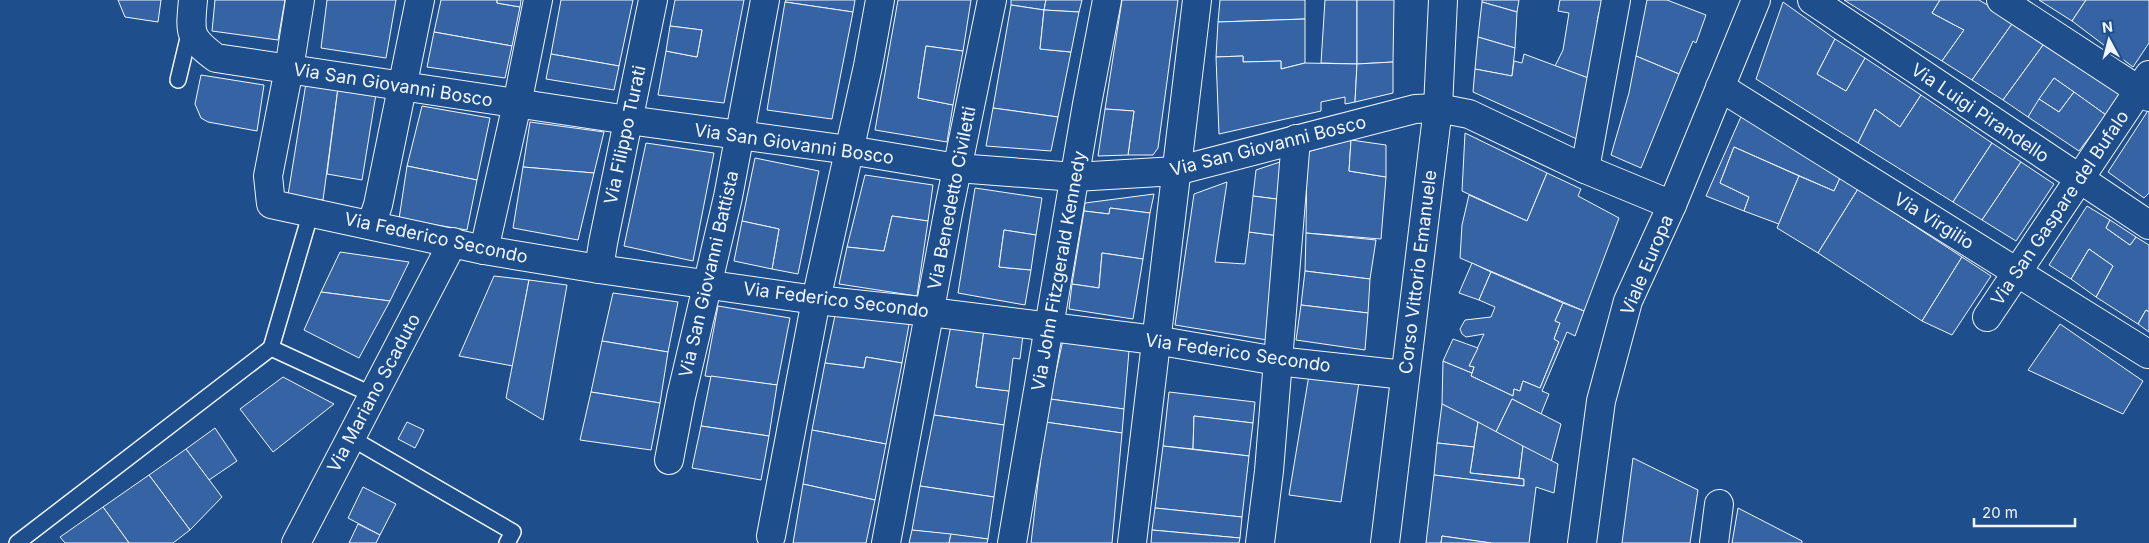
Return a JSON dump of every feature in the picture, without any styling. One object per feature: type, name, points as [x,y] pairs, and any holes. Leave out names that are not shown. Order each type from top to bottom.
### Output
[{"type":"street","points":[[190,30],[193,0]]},
{"type":"street","points":[[289,69],[300,0]]},
{"type":"street","points":[[371,225],[378,205],[420,0]]},
{"type":"street","points":[[484,250],[518,104],[538,0]]},
{"type":"street","name":"Via Filippo Turati","points":[[600,270],[653,0]]},
{"type":"street","name":"Via San Giovanni Battista","points":[[669,460],[681,397],[728,197],[765,0]]},
{"type":"street","points":[[771,536],[816,300],[850,150],[880,0]]},
{"type":"street","name":"Via Benedetto Civiletti","points":[[886,543],[957,168],[992,0]]},
{"type":"street","name":"Via John Fitzgerald Kennedy","points":[[1012,543],[1107,0]]},
{"type":"street","points":[[1132,543],[1197,0]]},
{"type":"street","name":"Corso Vittorio Emanuele","points":[[1385,543],[1438,108],[1443,0]]},
{"type":"street","points":[[1584,169],[1616,0]]},
{"type":"street","name":"Viale Europa","points":[[1582,543],[1600,401],[1628,300],[1672,205],[1756,0]]},
{"type":"street","name":"Via Luigi Pirandello","points":[[1812,0],[2149,225]]},
{"type":"street","points":[[2001,0],[2146,88]]},
{"type":"street","name":"Via San Giovanni Bosco","points":[[190,30],[199,46],[216,58],[628,120],[850,150],[957,168],[1075,177],[1176,171],[1415,109],[1438,108],[1469,114],[1584,169],[1672,205]]},
{"type":"street","name":"Via Federico Secondo","points":[[289,69],[268,176],[271,204],[484,250],[600,270],[816,300],[1049,326],[1155,340],[1278,361],[1405,375]]},
{"type":"street","name":"Via Virgilio","points":[[1720,87],[2148,354]]},
{"type":"street","name":"Via San Gaspare del Bufalo","points":[[1987,317],[2079,180],[2146,88]]},
{"type":"street","points":[[1260,543],[1278,361],[1296,139]]},
{"type":"street","name":"Via Mariano Scaduto","points":[[296,543],[453,242]]},
{"type":"street","points":[[1714,543],[1719,504]]},
{"type":"lane","points":[[178,80],[190,30]]},
{"type":"lane","points":[[16,543],[271,348],[311,212]]},
{"type":"lane","points":[[271,348],[373,396]]},
{"type":"lane","points":[[351,438],[513,532],[507,543]]},
{"type":"building","points":[[118,0],[161,0],[158,22],[125,17]]},
{"type":"building","points":[[215,0],[285,0],[278,40],[212,31]]},
{"type":"building","points":[[327,0],[396,0],[386,58],[321,48]]},
{"type":"building","points":[[441,0],[497,0],[497,3],[520,7],[512,46],[434,32]]},
{"type":"building","points":[[497,0],[521,0],[520,7],[497,3]]},
{"type":"building","points":[[561,0],[633,0],[619,66],[551,54]]},
{"type":"building","points":[[675,0],[744,0],[724,103],[658,95],[666,51],[697,57],[702,30],[670,26]]},
{"type":"building","points":[[786,0],[855,0],[853,12],[785,2]]},
{"type":"building","points":[[898,0],[971,0],[963,51],[926,46],[918,98],[953,105],[947,142],[875,130]]},
{"type":"building","points":[[1011,0],[1046,0],[1044,10],[1011,5]]},
{"type":"building","points":[[1046,0],[1082,0],[1079,12],[1044,10]]},
{"type":"building","points":[[1122,0],[1178,0],[1158,148],[1153,155],[1128,155],[1134,111],[1105,109]]},
{"type":"building","points":[[1220,0],[1305,0],[1305,19],[1218,22]]},
{"type":"building","points":[[1325,0],[1357,0],[1357,64],[1321,63]]},
{"type":"building","points":[[1357,0],[1394,0],[1393,62],[1357,64]]},
{"type":"building","points":[[1482,0],[1519,0],[1517,12],[1482,2]]},
{"type":"building","points":[[1560,0],[1609,0],[1607,14],[1599,12],[1597,22],[1602,24],[1591,79],[1555,66],[1563,50],[1569,13],[1558,11]]},
{"type":"building","points":[[1647,0],[1667,0],[1706,15],[1696,43],[1693,41],[1679,74],[1636,56]]},
{"type":"building","points":[[1844,0],[1940,0],[1932,13],[1964,30],[1942,61]]},
{"type":"building","points":[[1940,0],[1979,0],[2014,21],[1972,80],[1942,61],[1964,30],[1932,13]]},
{"type":"building","points":[[2039,0],[2086,0],[2072,21]]},
{"type":"building","points":[[2086,0],[2149,0],[2149,43],[2133,67],[2072,21]]},
{"type":"building","points":[[785,2],[853,12],[832,119],[767,110]]},
{"type":"building","points":[[1482,2],[1517,12],[1515,48],[1478,37]]},
{"type":"building","points":[[1783,2],[1835,39],[1817,74],[1846,91],[1865,58],[1921,95],[1900,127],[1875,109],[1858,143],[1756,79]]},
{"type":"building","points":[[1011,5],[1044,10],[1040,49],[1071,52],[1058,117],[993,108]]},
{"type":"building","points":[[1044,10],[1079,12],[1071,52],[1040,49]]},
{"type":"building","points":[[1305,19],[1305,63],[1281,69],[1281,61],[1243,62],[1243,56],[1216,57],[1218,22]]},
{"type":"building","points":[[2014,21],[2046,41],[2003,100],[1972,80]]},
{"type":"building","points":[[670,26],[702,30],[697,57],[666,51]]},
{"type":"building","points":[[434,32],[512,46],[505,78],[427,67]]},
{"type":"building","points":[[1478,37],[1515,48],[1512,76],[1475,69]]},
{"type":"building","points":[[1835,39],[1865,58],[1846,91],[1817,74]]},
{"type":"building","points":[[2046,41],[2125,89],[2106,115],[2054,78],[2028,117],[2003,100]]},
{"type":"building","points":[[926,46],[963,51],[953,105],[918,98]]},
{"type":"building","points":[[551,54],[619,66],[614,90],[546,79]]},
{"type":"building","points":[[1524,54],[1591,79],[1579,140],[1473,92],[1475,69],[1512,76],[1514,61],[1522,63]]},
{"type":"building","points":[[1243,56],[1243,62],[1281,61],[1281,69],[1305,63],[1357,64],[1355,102],[1345,104],[1345,97],[1321,102],[1321,111],[1219,134],[1216,57]]},
{"type":"building","points":[[1636,56],[1679,74],[1641,168],[1611,155],[1629,93]]},
{"type":"building","points":[[1393,62],[1393,93],[1355,102],[1357,64]]},
{"type":"building","points":[[201,75],[264,85],[257,131],[208,122],[201,118],[195,104]]},
{"type":"building","points":[[2054,78],[2074,92],[2059,112],[2039,99]]},
{"type":"building","points":[[306,83],[338,88],[323,200],[288,195]]},
{"type":"building","points":[[338,88],[376,94],[362,180],[327,174]]},
{"type":"building","points":[[2074,92],[2106,115],[2079,151],[2028,117],[2039,99],[2059,112]]},
{"type":"building","points":[[1921,95],[1992,143],[1953,202],[1858,143],[1875,109],[1900,127]]},
{"type":"building","points":[[422,106],[490,118],[477,180],[407,166]]},
{"type":"building","points":[[993,108],[1058,117],[1051,151],[986,146]]},
{"type":"building","points":[[1105,109],[1134,111],[1128,155],[1098,156]]},
{"type":"building","points":[[2149,109],[2149,193],[2144,198],[2108,172]]},
{"type":"building","points":[[1743,112],[1840,178],[1834,191],[1734,147],[1720,183],[1749,197],[1744,211],[1706,196]]},
{"type":"building","points":[[530,122],[604,132],[594,173],[523,167]]},
{"type":"building","points":[[1465,133],[1547,173],[1527,221],[1462,191]]},
{"type":"building","points":[[1351,140],[1349,171],[1386,177],[1381,239],[1306,233],[1307,152]]},
{"type":"building","points":[[1351,140],[1386,145],[1386,177],[1349,171]]},
{"type":"building","points":[[646,143],[714,153],[693,261],[624,246]]},
{"type":"building","points":[[1992,143],[2021,162],[1982,220],[1953,202]]},
{"type":"building","points":[[1734,147],[1799,176],[1779,224],[1744,211],[1749,197],[1720,183]]},
{"type":"building","points":[[755,158],[819,171],[798,274],[772,269],[779,229],[742,221]]},
{"type":"building","points":[[1289,159],[1284,200],[1253,196],[1256,170]]},
{"type":"building","points":[[2021,162],[2054,184],[2016,241],[1982,220]]},
{"type":"building","points":[[407,166],[477,180],[467,230],[399,219]]},
{"type":"building","points":[[523,167],[594,173],[578,240],[513,228]]},
{"type":"building","points":[[1547,173],[1581,189],[1578,196],[1619,218],[1584,311],[1460,258],[1462,225],[1469,195],[1527,221]]},
{"type":"building","points":[[865,175],[933,185],[928,221],[892,216],[884,251],[847,247]]},
{"type":"building","points":[[1799,176],[1834,191],[1840,178],[1858,189],[1818,253],[1777,228]]},
{"type":"building","points":[[1227,182],[1215,262],[1245,264],[1249,232],[1280,236],[1267,340],[1175,325],[1194,194]]},
{"type":"building","points":[[975,188],[1042,198],[1036,235],[1004,230],[999,267],[1031,270],[1025,305],[958,293]]},
{"type":"building","points":[[1858,189],[1962,257],[1922,321],[1818,253]]},
{"type":"building","points":[[1154,194],[1150,213],[1110,208],[1109,214],[1084,211],[1085,203]]},
{"type":"building","points":[[1253,196],[1284,200],[1280,236],[1249,232]]},
{"type":"building","points":[[2087,206],[2110,220],[2106,228],[2130,245],[2136,237],[2149,245],[2149,312],[2146,310],[2138,324],[2096,297],[2113,266],[2089,249],[2071,279],[2049,265]]},
{"type":"building","points":[[1110,208],[1150,213],[1143,259],[1102,253],[1099,288],[1072,284],[1084,211],[1109,214]]},
{"type":"building","points":[[892,216],[928,221],[917,296],[839,284],[847,247],[884,251]]},
{"type":"building","points":[[2110,220],[2136,237],[2130,245],[2106,228]]},
{"type":"building","points":[[742,221],[779,229],[772,269],[734,261]]},
{"type":"building","points":[[1004,230],[1036,235],[1031,270],[999,267]]},
{"type":"building","points":[[1306,233],[1376,240],[1370,279],[1305,271]]},
{"type":"building","points":[[2089,249],[2113,266],[2096,297],[2071,279]]},
{"type":"building","points":[[340,252],[409,262],[390,301],[321,292]]},
{"type":"building","points":[[1102,253],[1143,259],[1133,319],[1069,309],[1072,284],[1099,288]]},
{"type":"building","points":[[1962,257],[1991,276],[1952,335],[1922,321]]},
{"type":"building","points":[[1472,263],[1491,272],[1479,300],[1459,293]]},
{"type":"building","points":[[1305,271],[1370,279],[1368,313],[1301,305]]},
{"type":"building","points":[[1491,272],[1563,303],[1555,321],[1560,323],[1554,339],[1559,342],[1540,388],[1523,381],[1520,391],[1514,389],[1513,396],[1471,376],[1474,367],[1469,366],[1484,334],[1466,337],[1460,329],[1465,320],[1491,317],[1495,307],[1479,300]]},
{"type":"building","points":[[494,276],[529,280],[513,366],[459,356]]},
{"type":"building","points":[[529,280],[567,285],[543,420],[506,398]]},
{"type":"building","points":[[321,292],[390,301],[359,358],[304,330]]},
{"type":"building","points":[[613,293],[678,302],[668,352],[602,341]]},
{"type":"building","points":[[1563,303],[1584,311],[1575,336],[1567,332],[1542,391],[1549,394],[1541,414],[1512,399],[1496,432],[1442,404],[1443,361],[1472,373],[1471,376],[1513,396],[1514,389],[1520,391],[1523,381],[1540,388],[1559,342],[1554,339],[1560,323],[1555,321]]},
{"type":"building","points":[[1301,305],[1368,313],[1365,350],[1296,340]]},
{"type":"building","points":[[718,306],[790,318],[777,385],[705,376]]},
{"type":"building","points":[[837,306],[910,319],[902,363],[866,357],[864,368],[825,363]]},
{"type":"building","points":[[2146,310],[2149,312],[2149,332],[2138,324]]},
{"type":"building","points":[[2060,324],[2143,381],[2123,414],[2028,370]]},
{"type":"building","points":[[951,325],[984,330],[976,387],[1009,391],[1004,425],[934,415]]},
{"type":"building","points":[[984,330],[1023,335],[1020,359],[1013,358],[1009,391],[976,387]]},
{"type":"building","points":[[1453,339],[1478,348],[1469,366],[1474,367],[1472,373],[1443,361]]},
{"type":"building","points":[[1063,340],[1129,351],[1124,409],[1050,399]]},
{"type":"building","points":[[602,341],[668,352],[660,403],[591,392]]},
{"type":"building","points":[[866,357],[902,363],[886,444],[812,430],[825,363],[864,368]]},
{"type":"building","points":[[1309,375],[1359,382],[1341,502],[1289,495]]},
{"type":"building","points":[[711,376],[777,385],[769,436],[701,426]]},
{"type":"building","points":[[283,377],[334,404],[273,452],[240,409]]},
{"type":"building","points":[[591,392],[660,403],[651,450],[580,440]]},
{"type":"building","points":[[1169,392],[1255,402],[1253,423],[1194,416],[1193,449],[1163,446]]},
{"type":"building","points":[[1050,399],[1124,409],[1122,433],[1045,422]]},
{"type":"building","points":[[1512,399],[1561,424],[1551,462],[1496,432]]},
{"type":"building","points":[[1442,404],[1478,422],[1474,447],[1437,443]]},
{"type":"building","points":[[934,415],[1004,425],[994,497],[920,486]]},
{"type":"building","points":[[1194,416],[1253,423],[1249,456],[1193,449]]},
{"type":"building","points":[[407,422],[424,430],[415,448],[398,439]]},
{"type":"building","points":[[1045,422],[1122,433],[1112,543],[1031,543]]},
{"type":"building","points":[[1478,422],[1523,446],[1519,478],[1470,473]]},
{"type":"building","points":[[701,426],[769,436],[761,480],[692,468]]},
{"type":"building","points":[[215,428],[237,461],[209,480],[186,449]]},
{"type":"building","points":[[812,430],[886,444],[875,500],[803,484]]},
{"type":"building","points":[[1437,443],[1474,447],[1470,473],[1524,479],[1524,486],[1434,475]]},
{"type":"building","points":[[1163,446],[1249,456],[1242,517],[1155,508]]},
{"type":"building","points":[[1523,446],[1558,464],[1554,493],[1536,487],[1529,543],[1491,543],[1442,536],[1441,543],[1426,543],[1434,475],[1524,486],[1524,479],[1519,478]]},
{"type":"building","points":[[186,449],[222,497],[190,530],[149,475]]},
{"type":"building","points":[[1633,458],[1698,490],[1690,543],[1622,543]]},
{"type":"building","points":[[149,475],[190,530],[173,543],[129,543],[103,507]]},
{"type":"building","points":[[803,484],[875,500],[866,543],[793,543]]},
{"type":"building","points":[[920,486],[994,497],[988,539],[912,530]]},
{"type":"building","points":[[363,487],[396,504],[380,535],[348,518]]},
{"type":"building","points":[[103,507],[129,543],[65,543],[60,537]]},
{"type":"building","points":[[1155,508],[1242,517],[1240,538],[1152,530]]},
{"type":"building","points":[[1738,508],[1802,541],[1802,543],[1732,543]]},
{"type":"building","points":[[358,524],[380,535],[376,543],[349,543]]},
{"type":"building","points":[[912,530],[951,534],[949,543],[909,543]]},
{"type":"building","points":[[1152,530],[1240,538],[1239,543],[1151,543]]},
{"type":"building","points":[[951,534],[988,539],[987,543],[949,543]]},
{"type":"building","points":[[1442,536],[1491,543],[1441,543]]}]
